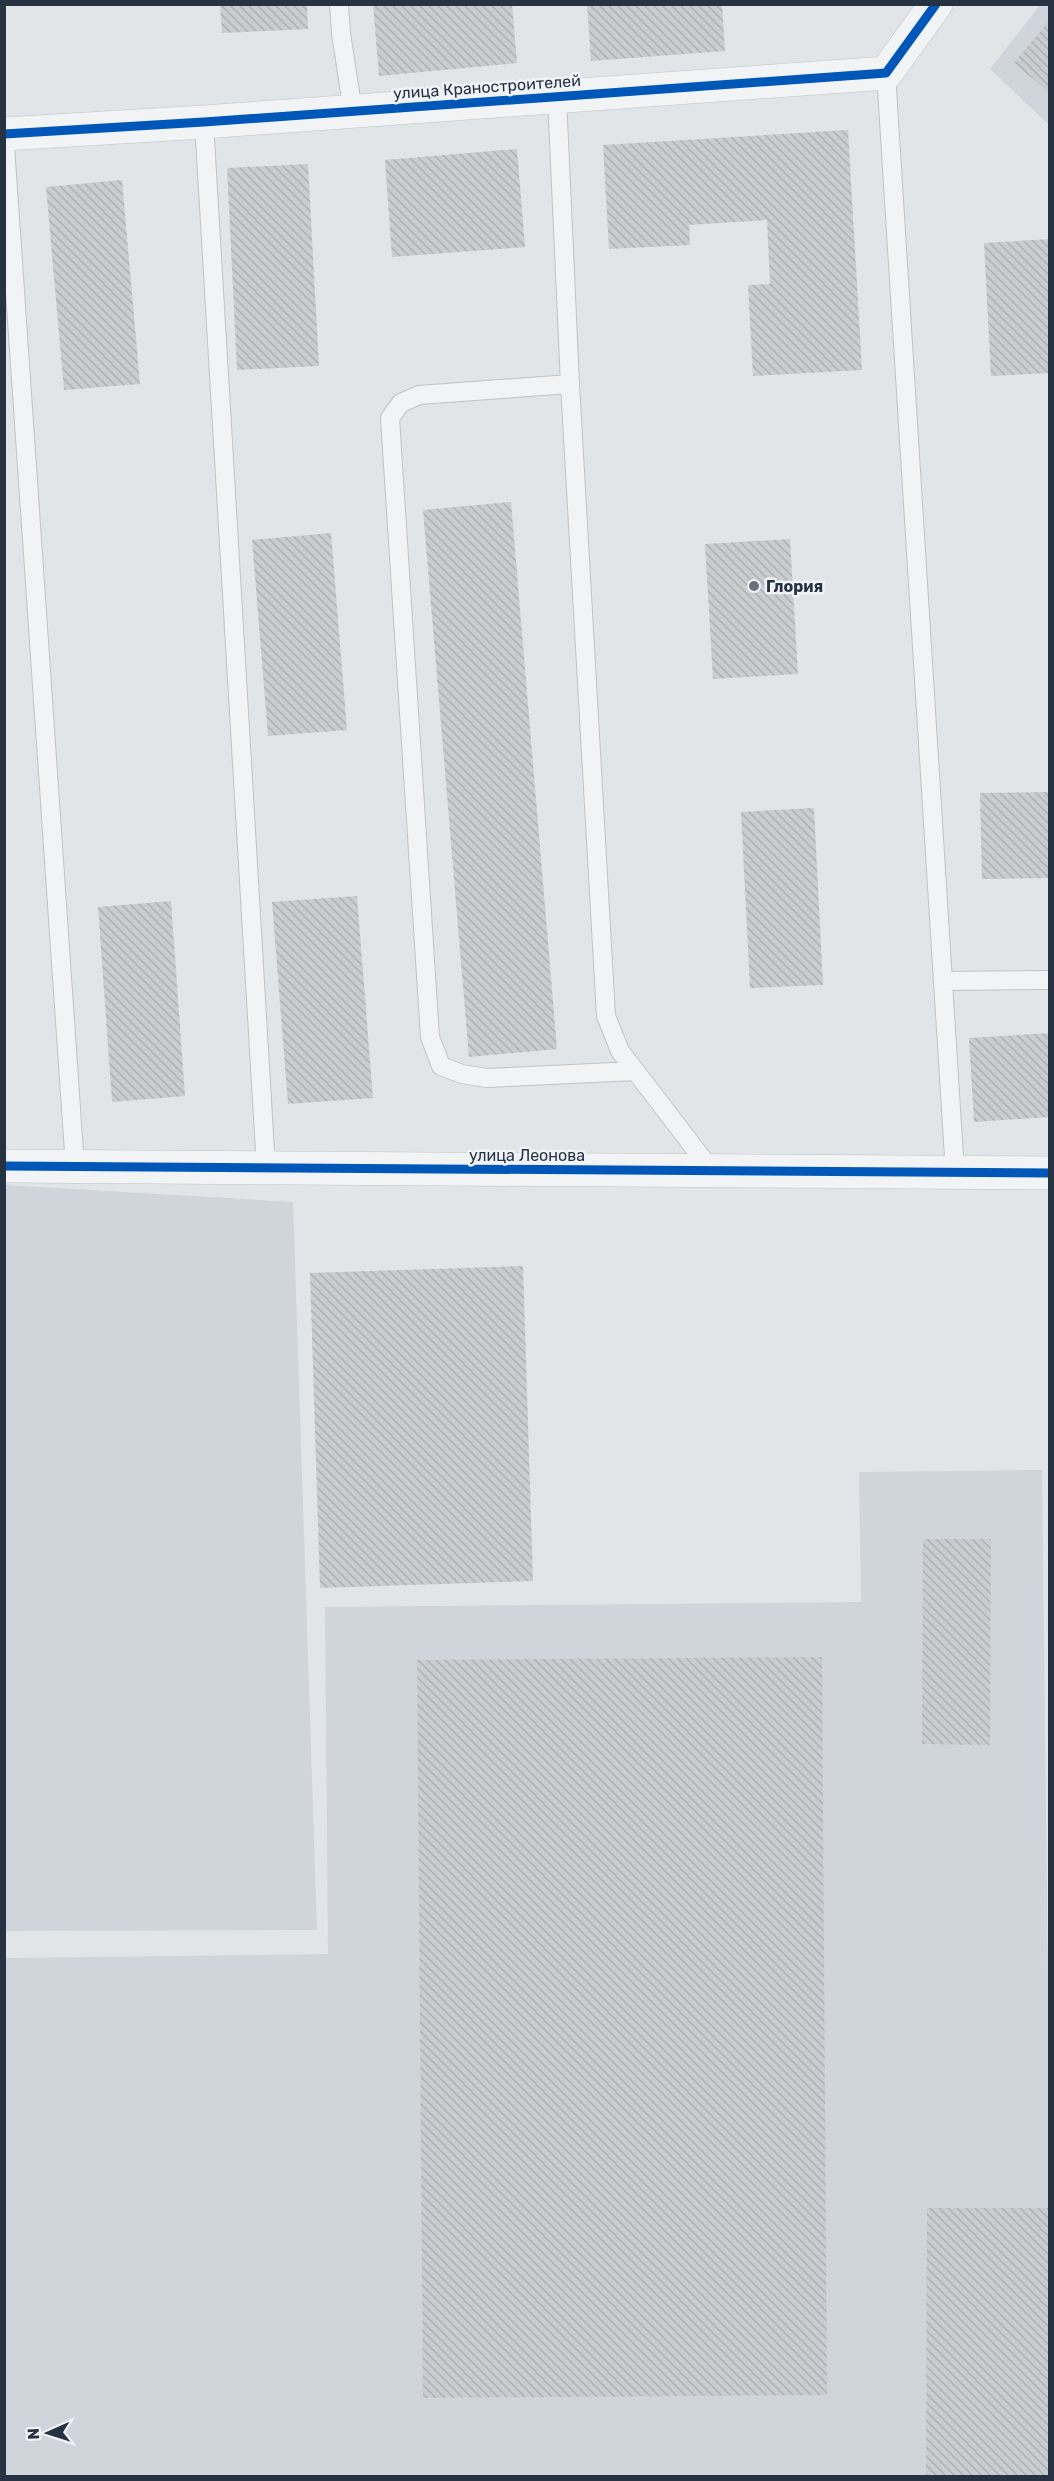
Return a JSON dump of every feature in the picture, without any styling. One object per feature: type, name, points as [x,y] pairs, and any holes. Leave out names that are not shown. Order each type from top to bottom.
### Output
[{"type":"street","points":[[886,73],[936,4]]},
{"type":"street","name":"улица Краностроителей","points":[[5,133],[353,112],[886,73]]},
{"type":"street","name":"улица Леонова","points":[[4,1166],[1050,1173]]},
{"type":"lane","points":[[339,4],[353,112]]},
{"type":"lane","points":[[886,73],[955,1173]]},
{"type":"lane","points":[[557,97],[570,384],[606,1016],[620,1051],[712,1171]]},
{"type":"lane","points":[[204,122],[266,1168]]},
{"type":"lane","points":[[5,133],[75,1167]]},
{"type":"lane","points":[[570,384],[419,396],[401,403],[390,418],[430,1037],[441,1066],[487,1078],[635,1071]]},
{"type":"lane","points":[[943,981],[1050,980]]},
{"type":"shaded area","points":[[1040,5],[1049,5],[1049,125],[990,69]]},
{"type":"shaded area","points":[[5,1185],[293,1202],[317,1930],[5,1931]]},
{"type":"shaded area","points":[[1042,1470],[1048,1982],[1050,1982],[1049,2476],[5,2476],[4,1958],[328,1954],[325,1607],[861,1602],[859,1472]]},
{"type":"building","points":[[220,4],[307,4],[308,29],[222,33]]},
{"type":"building","points":[[373,4],[512,4],[517,63],[379,76]]},
{"type":"building","points":[[587,4],[722,4],[725,51],[591,61]]},
{"type":"building","points":[[1050,20],[1050,93],[1014,63]]},
{"type":"building","points":[[848,130],[862,370],[753,376],[748,285],[770,284],[767,220],[689,225],[690,245],[609,249],[603,145]]},
{"type":"building","points":[[517,149],[525,247],[392,257],[385,160]]},
{"type":"building","points":[[308,164],[319,366],[237,370],[227,168]]},
{"type":"building","points":[[122,180],[140,384],[64,390],[46,187]]},
{"type":"building","points":[[1050,239],[1050,373],[991,376],[984,243]]},
{"type":"building","points":[[511,502],[557,1049],[469,1057],[423,510]]},
{"type":"building","points":[[331,533],[347,730],[268,736],[252,540]]},
{"type":"building","points":[[790,539],[798,674],[713,679],[705,544]]},
{"type":"building","points":[[1050,792],[1050,878],[982,879],[980,793]]},
{"type":"building","points":[[814,808],[823,985],[750,988],[741,812]]},
{"type":"building","points":[[357,896],[373,1098],[288,1104],[272,902]]},
{"type":"building","points":[[171,901],[185,1096],[112,1102],[98,907]]},
{"type":"building","points":[[1050,1033],[1050,1117],[974,1122],[969,1038]]},
{"type":"building","points":[[523,1266],[533,1581],[320,1588],[310,1273]]},
{"type":"building","points":[[923,1539],[991,1539],[990,1745],[922,1744]]},
{"type":"building","points":[[822,1657],[827,2395],[423,2398],[417,1660]]},
{"type":"building","points":[[927,2208],[1050,2208],[1050,2476],[926,2476]]},
{"type":"cycle path","points":[[4,134],[204,122],[886,73],[936,4]]},
{"type":"cycle path","points":[[4,1166],[1050,1173]]},
{"type":"place","name":"Глория","points":[[754,586]]}]
